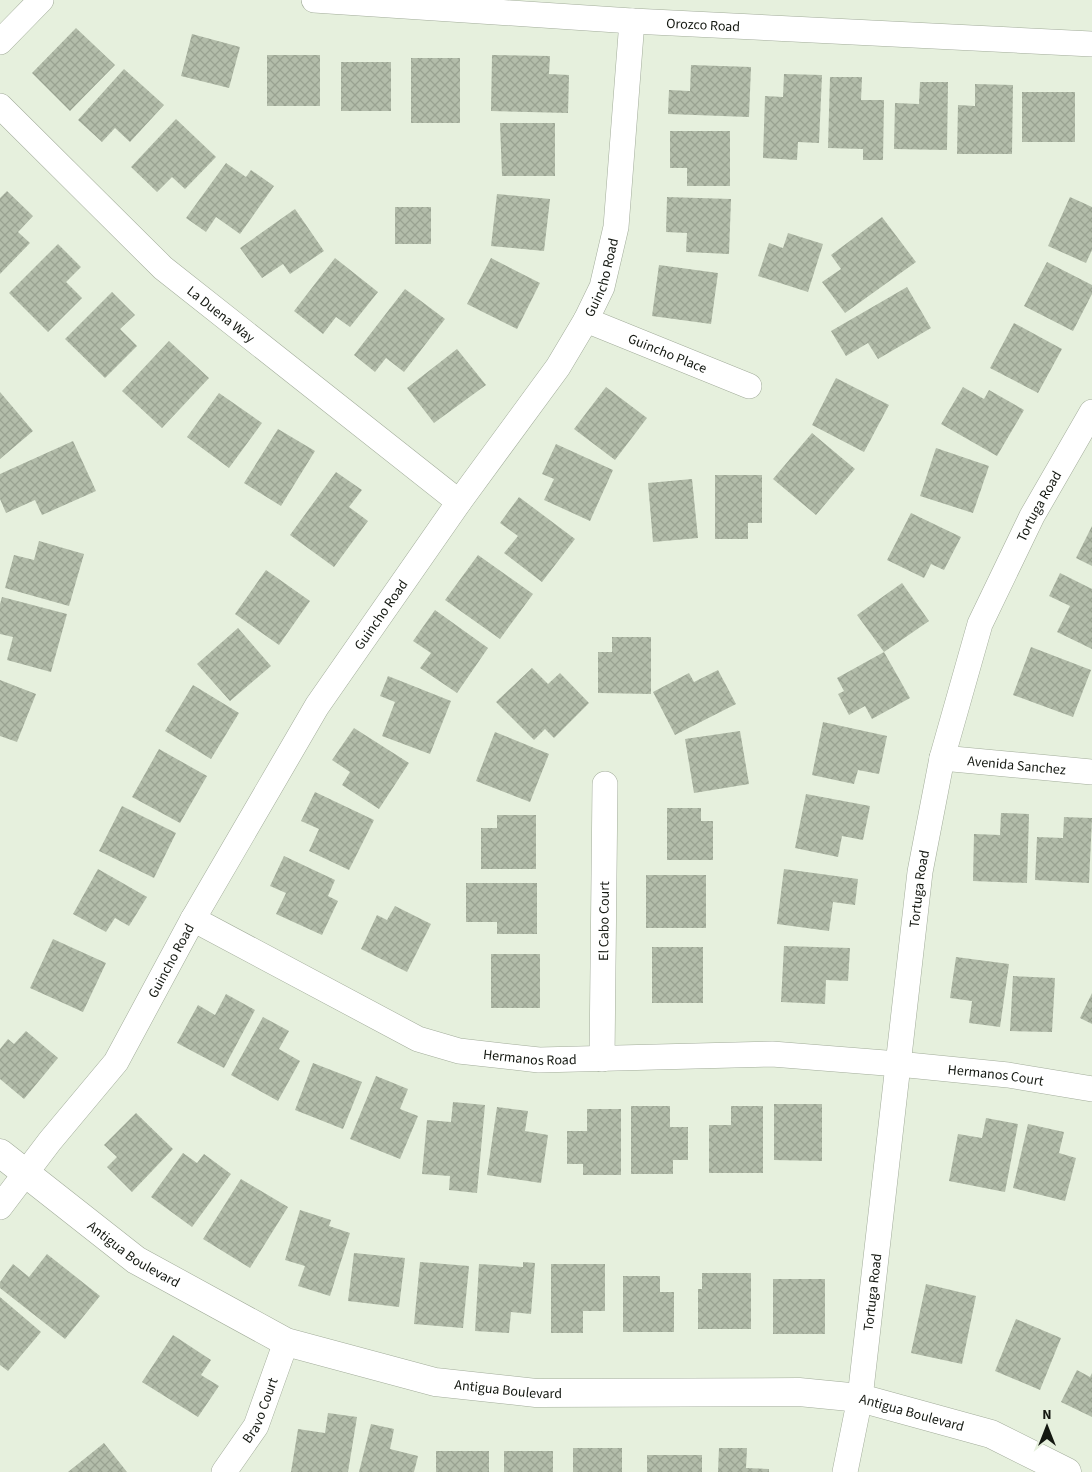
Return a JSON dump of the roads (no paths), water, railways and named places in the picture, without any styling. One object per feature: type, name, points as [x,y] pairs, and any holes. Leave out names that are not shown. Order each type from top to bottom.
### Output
[{"type":"street","points":[[0,42],[41,0]]},
{"type":"street","name":"Orozco Road","points":[[314,0],[632,21],[1092,44]]},
{"type":"street","name":"Guincho Road","points":[[0,1207],[50,1141],[116,1062],[193,919],[317,706],[459,502],[558,367],[586,320],[602,287],[616,227],[632,21]]},
{"type":"street","name":"La Duena Way","points":[[0,106],[163,268],[459,502]]},
{"type":"street","name":"Guincho Place","points":[[586,320],[749,386]]},
{"type":"street","name":"Tortuga Road","points":[[845,1472],[860,1398],[920,872],[942,758],[980,624],[1032,516],[1092,412]]},
{"type":"street","name":"Avenida Sanchez","points":[[942,758],[1092,772]]},
{"type":"street","name":"El Cabo Court","points":[[602,1059],[605,784]]},
{"type":"street","name":"Hermanos Road","points":[[193,919],[418,1039],[459,1051],[539,1060],[772,1054],[898,1064]]},
{"type":"street","name":"Hermanos Court","points":[[898,1064],[1008,1075],[1092,1089]]},
{"type":"street","name":"Antigua Boulevard","points":[[0,1152],[136,1260],[286,1342],[435,1382],[536,1394],[799,1392],[860,1398],[991,1434],[1067,1472]]},
{"type":"street","name":"Bravo Court","points":[[224,1472],[256,1426],[286,1342]]}]
